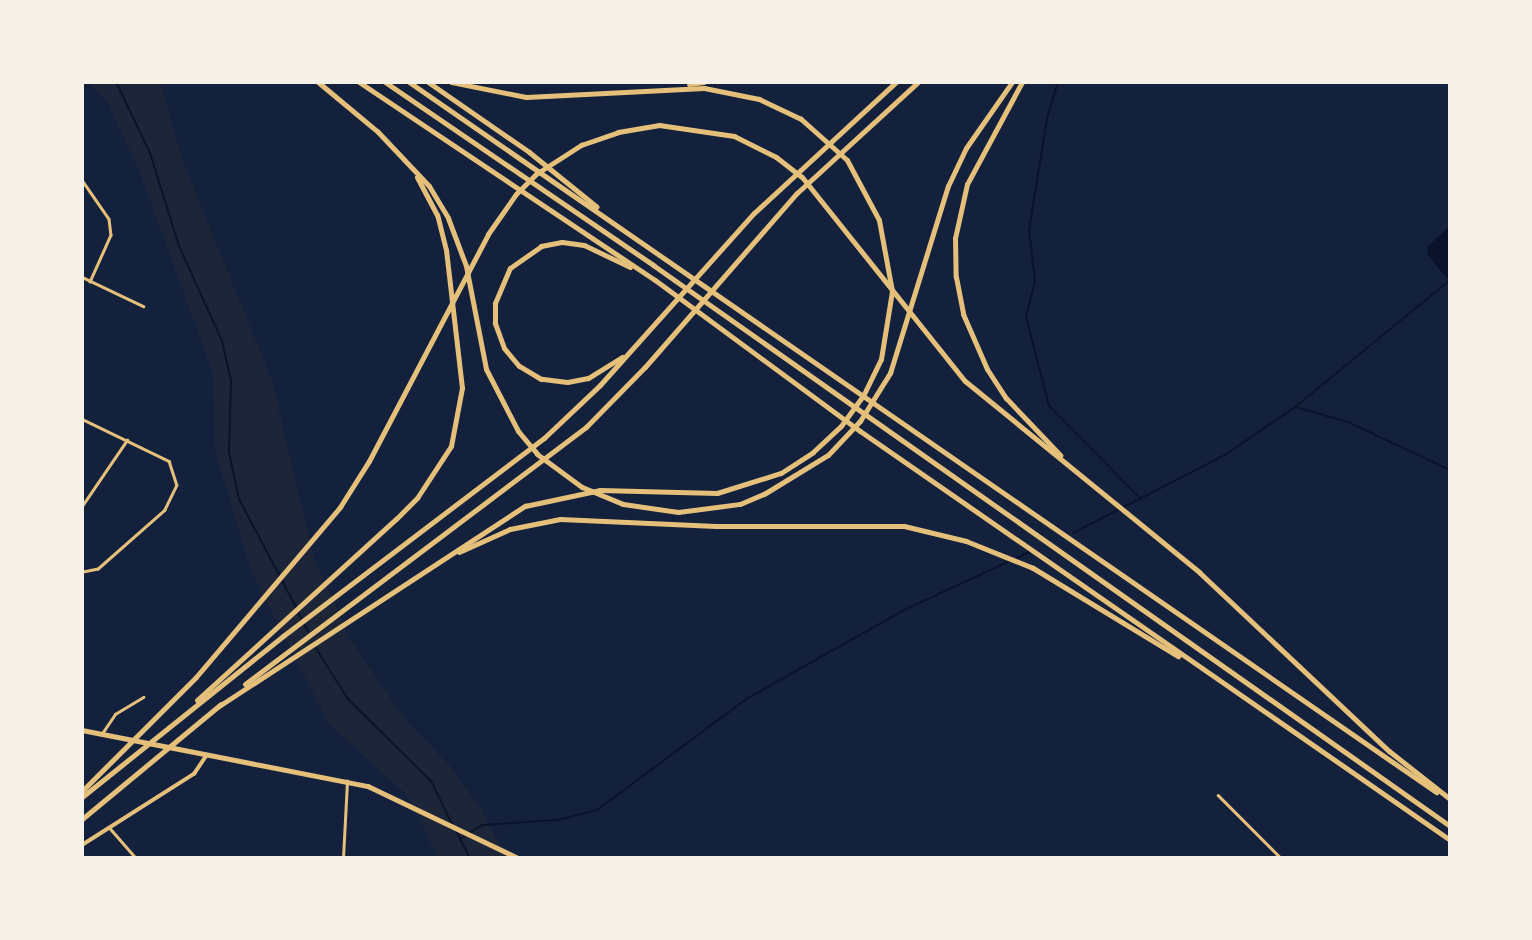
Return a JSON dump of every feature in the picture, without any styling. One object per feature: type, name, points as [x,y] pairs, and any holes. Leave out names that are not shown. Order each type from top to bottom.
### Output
[{"type":"highway","points":[[318,82],[379,132],[429,186],[461,249],[486,369],[502,406],[527,443],[566,477],[622,504],[678,512],[740,504],[810,469],[851,433],[890,373],[948,186],[966,148],[1012,82]]},
{"type":"highway","points":[[359,82],[655,280],[860,431],[1450,840]]},
{"type":"highway","points":[[385,82],[1450,826]]},
{"type":"highway","points":[[409,82],[1450,801]]},
{"type":"highway","points":[[428,82],[529,152],[626,231]]},
{"type":"highway","points":[[219,706],[509,514],[548,498],[600,490],[704,494],[769,479],[803,460],[832,435],[863,396],[877,369],[890,318],[890,267],[875,209],[843,154],[801,119],[748,95],[692,87],[526,97],[450,82]]},
{"type":"highway","points":[[634,90],[704,82]]},
{"type":"highway","points":[[82,797],[283,636],[544,438],[635,347],[708,262],[814,156],[896,82]]},
{"type":"highway","points":[[82,819],[289,647],[556,452],[617,398],[724,274],[824,166],[918,82]]},
{"type":"highway","points":[[1022,82],[967,184],[955,238],[956,277],[963,314],[987,369],[1006,398],[1077,472]]},
{"type":"highway","points":[[82,791],[196,677],[266,598],[340,507],[369,461],[497,219],[536,174],[581,145],[618,131],[686,127],[734,136],[788,165],[815,188],[930,340],[965,381],[1132,517],[1243,612],[1389,751],[1450,801]]},
{"type":"highway","points":[[159,735],[417,498],[451,446],[459,419],[463,388],[446,250],[432,205],[403,158]]},
{"type":"highway","points":[[635,347],[589,378],[567,382],[541,379],[519,366],[504,348],[495,323],[499,287],[525,254],[562,242],[584,245],[655,280]]},
{"type":"highway","points":[[429,569],[510,529],[560,519],[736,527],[886,524],[922,528],[985,548],[1033,568],[1109,610],[1243,698]]},
{"type":"main road","points":[[82,730],[187,753],[347,781],[438,818],[518,858]]},
{"type":"street","points":[[82,180],[109,219],[111,235],[90,282]]},
{"type":"street","points":[[82,277],[143,306]]},
{"type":"street","points":[[82,419],[169,461],[177,485],[174,497],[110,560],[98,569],[82,572]]},
{"type":"street","points":[[82,506],[127,440]]},
{"type":"street","points":[[101,735],[115,714],[143,697]]},
{"type":"street","points":[[82,845],[194,774],[206,756]]},
{"type":"street","points":[[343,858],[347,781]]},
{"type":"street","points":[[1218,795],[1281,858]]},
{"type":"street","points":[[109,827],[136,858]]},
{"type":"shaded area","points":[[89,82],[160,82],[182,159],[272,381],[313,555],[349,637],[406,721],[451,767],[481,809],[506,858],[438,858],[407,795],[329,724],[251,570],[215,450],[213,373],[139,170],[108,103]]},
{"type":"shaded area","points":[[1450,226],[1450,282],[1427,254],[1427,247]]},
{"type":"waterway","points":[[116,82],[150,153],[179,246],[222,341],[231,380],[229,452],[239,499],[296,607]]},
{"type":"waterway","points":[[1058,82],[1047,119],[1029,230],[1035,281],[1026,317],[1049,406],[1141,499]]},
{"type":"waterway","points":[[1073,533],[1225,455],[1295,407],[1450,280]]},
{"type":"waterway","points":[[1296,407],[1348,422],[1450,470]]},
{"type":"waterway","points":[[1015,559],[1029,552]]},
{"type":"waterway","points":[[460,839],[482,825],[558,820],[597,810],[748,698],[904,610],[1010,561]]},
{"type":"waterway","points":[[298,612],[308,632]]},
{"type":"waterway","points":[[315,647],[348,699],[431,781],[453,826]]},
{"type":"waterway","points":[[456,831],[470,858]]}]
